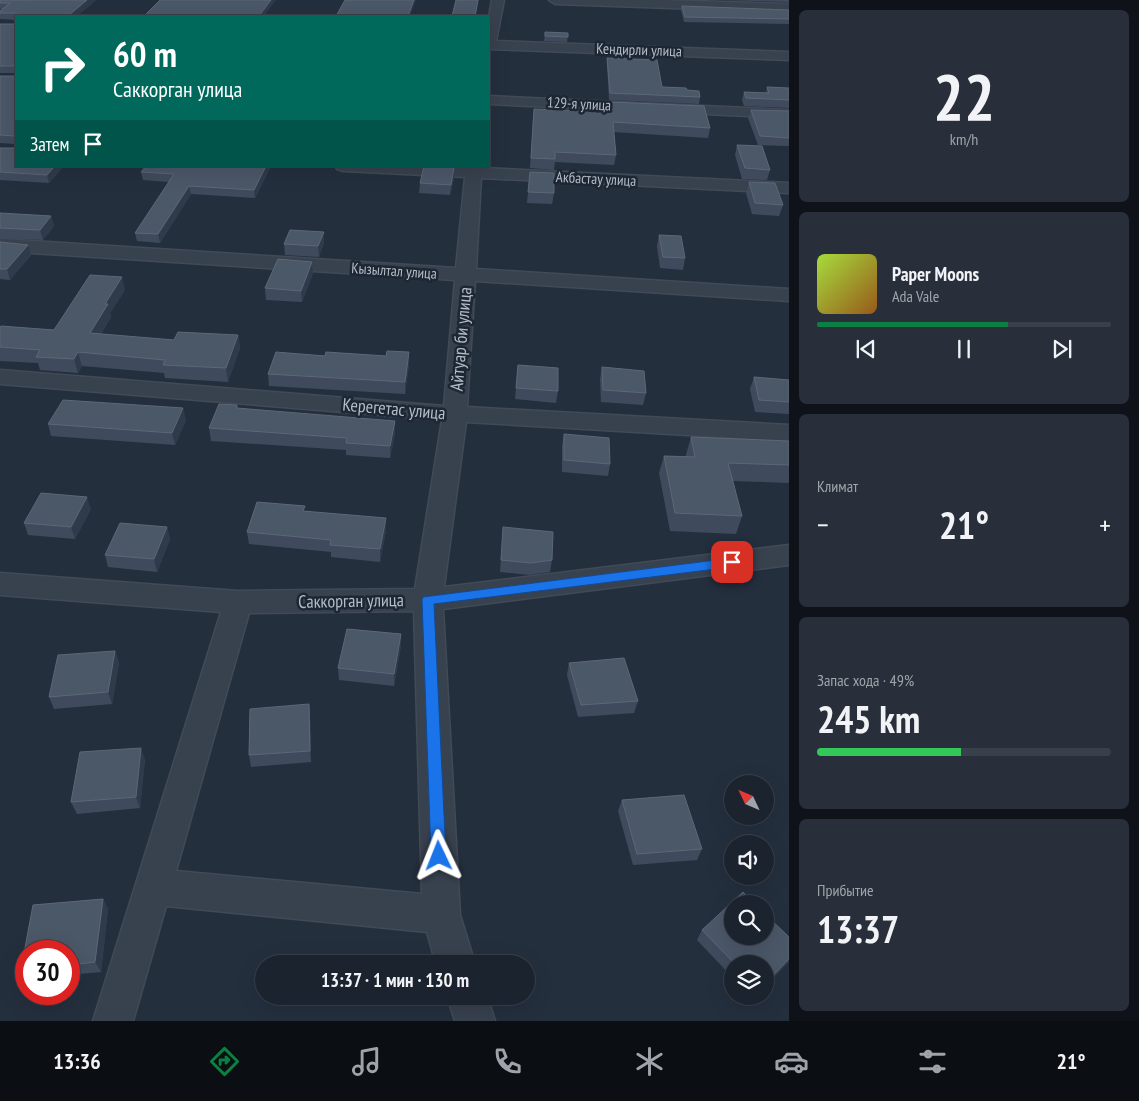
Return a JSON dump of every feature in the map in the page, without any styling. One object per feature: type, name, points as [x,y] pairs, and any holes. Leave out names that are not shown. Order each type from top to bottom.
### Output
[{"type":"street","points":[[490,39],[498,0]]},
{"type":"street","points":[[555,0],[789,8]]},
{"type":"street","name":"Кендирли улица","points":[[490,44],[789,56]]},
{"type":"street","name":"129-я улица","points":[[490,100],[789,114]]},
{"type":"street","name":"Акбастау улица","points":[[376,167],[474,170],[789,188]]},
{"type":"street","name":"Айтуар би улица","points":[[453,955],[441,915],[428,600],[455,414],[474,170]]},
{"type":"street","name":"Кызылтал улица","points":[[0,245],[789,295]]},
{"type":"street","name":"Керегетас улица","points":[[0,378],[455,414],[789,434]]},
{"type":"street","name":"Саккорган улица","points":[[0,584],[238,602],[428,600],[789,555]]},
{"type":"street","points":[[113,1021],[238,602]]},
{"type":"street","points":[[154,887],[441,915]]},
{"type":"street","points":[[470,1005],[475,1021]]},
{"type":"building","points":[[0,0],[87,0],[69,15],[16,15],[16,13],[0,13],[10,3],[0,3]]},
{"type":"building","points":[[160,0],[271,0],[260,15],[145,15]]},
{"type":"building","points":[[345,0],[414,0],[408,15],[337,15]]},
{"type":"building","points":[[456,0],[478,0],[475,15],[452,15]]},
{"type":"building","points":[[682,6],[789,10],[789,19],[685,17]]},
{"type":"building","points":[[0,24],[15,24],[15,66],[0,66]]},
{"type":"building","points":[[545,32],[568,33],[568,37],[545,36]]},
{"type":"building","points":[[607,58],[657,60],[662,87],[686,88],[687,90],[699,91],[700,97],[610,93]]},
{"type":"building","points":[[0,76],[15,76],[15,136],[0,135]]},
{"type":"building","points":[[767,87],[789,88],[789,100],[746,98],[744,92],[769,93]]},
{"type":"building","points":[[611,102],[704,106],[710,128],[613,122],[616,155],[555,152],[555,159],[531,158],[534,109],[612,112]]},
{"type":"building","points":[[751,110],[789,111],[789,138],[760,136]]},
{"type":"building","points":[[737,145],[762,146],[770,170],[745,168]]},
{"type":"building","points":[[0,148],[15,148],[15,167],[54,167],[47,175],[0,172]]},
{"type":"building","points":[[145,167],[266,167],[254,190],[189,186],[158,234],[135,233],[174,174],[141,172]]},
{"type":"building","points":[[424,167],[454,168],[451,185],[420,183]]},
{"type":"building","points":[[530,172],[554,173],[554,193],[528,192]]},
{"type":"building","points":[[749,182],[775,183],[783,205],[755,203]]},
{"type":"building","points":[[0,213],[51,216],[40,230],[0,228]]},
{"type":"building","points":[[290,230],[324,232],[318,246],[284,244]]},
{"type":"building","points":[[659,235],[681,236],[685,258],[663,257]]},
{"type":"building","points":[[0,242],[28,245],[7,269],[0,269]]},
{"type":"building","points":[[278,259],[312,262],[301,291],[265,288]]},
{"type":"building","points":[[90,275],[122,277],[90,333],[174,340],[178,332],[238,335],[226,368],[163,365],[165,360],[78,352],[74,359],[36,357],[40,350],[0,347],[1,326],[54,330]]},
{"type":"building","points":[[387,351],[409,352],[405,382],[268,374],[276,352],[325,356],[326,352],[386,356]]},
{"type":"building","points":[[518,365],[558,368],[558,391],[516,388]]},
{"type":"building","points":[[602,367],[644,371],[646,393],[603,390]]},
{"type":"building","points":[[754,377],[789,380],[789,402],[759,400]]},
{"type":"building","points":[[63,400],[183,408],[172,433],[48,424]]},
{"type":"building","points":[[219,404],[237,405],[237,408],[395,421],[390,446],[346,443],[347,438],[209,428]]},
{"type":"building","points":[[564,434],[609,438],[610,464],[564,460]]},
{"type":"building","points":[[691,437],[789,441],[789,465],[728,463],[742,516],[675,513],[664,456],[695,457]]},
{"type":"building","points":[[41,493],[87,497],[71,527],[24,523]]},
{"type":"building","points":[[257,502],[305,506],[303,511],[386,518],[380,549],[330,545],[331,540],[247,532]]},
{"type":"building","points":[[120,523],[167,527],[154,559],[105,555]]},
{"type":"building","points":[[503,527],[553,532],[552,560],[531,563],[501,560]]},
{"type":"building","points":[[347,629],[401,634],[394,674],[338,668]]},
{"type":"building","points":[[115,651],[108,692],[49,697],[58,655]]},
{"type":"building","points":[[624,658],[638,701],[581,705],[569,663]]},
{"type":"building","points":[[309,704],[310,751],[249,755],[250,709]]},
{"type":"building","points":[[141,748],[136,797],[71,802],[80,752]]},
{"type":"building","points":[[684,795],[702,849],[637,854],[622,800]]},
{"type":"building","points":[[103,899],[95,962],[80,964],[80,940],[26,940],[33,905]]},
{"type":"building","points":[[724,910],[724,945],[774,945],[774,923],[789,937],[789,959],[774,975],[774,955],[726,955],[702,930]]},
{"type":"route","points":[[439,856],[428,600],[732,562]]}]
